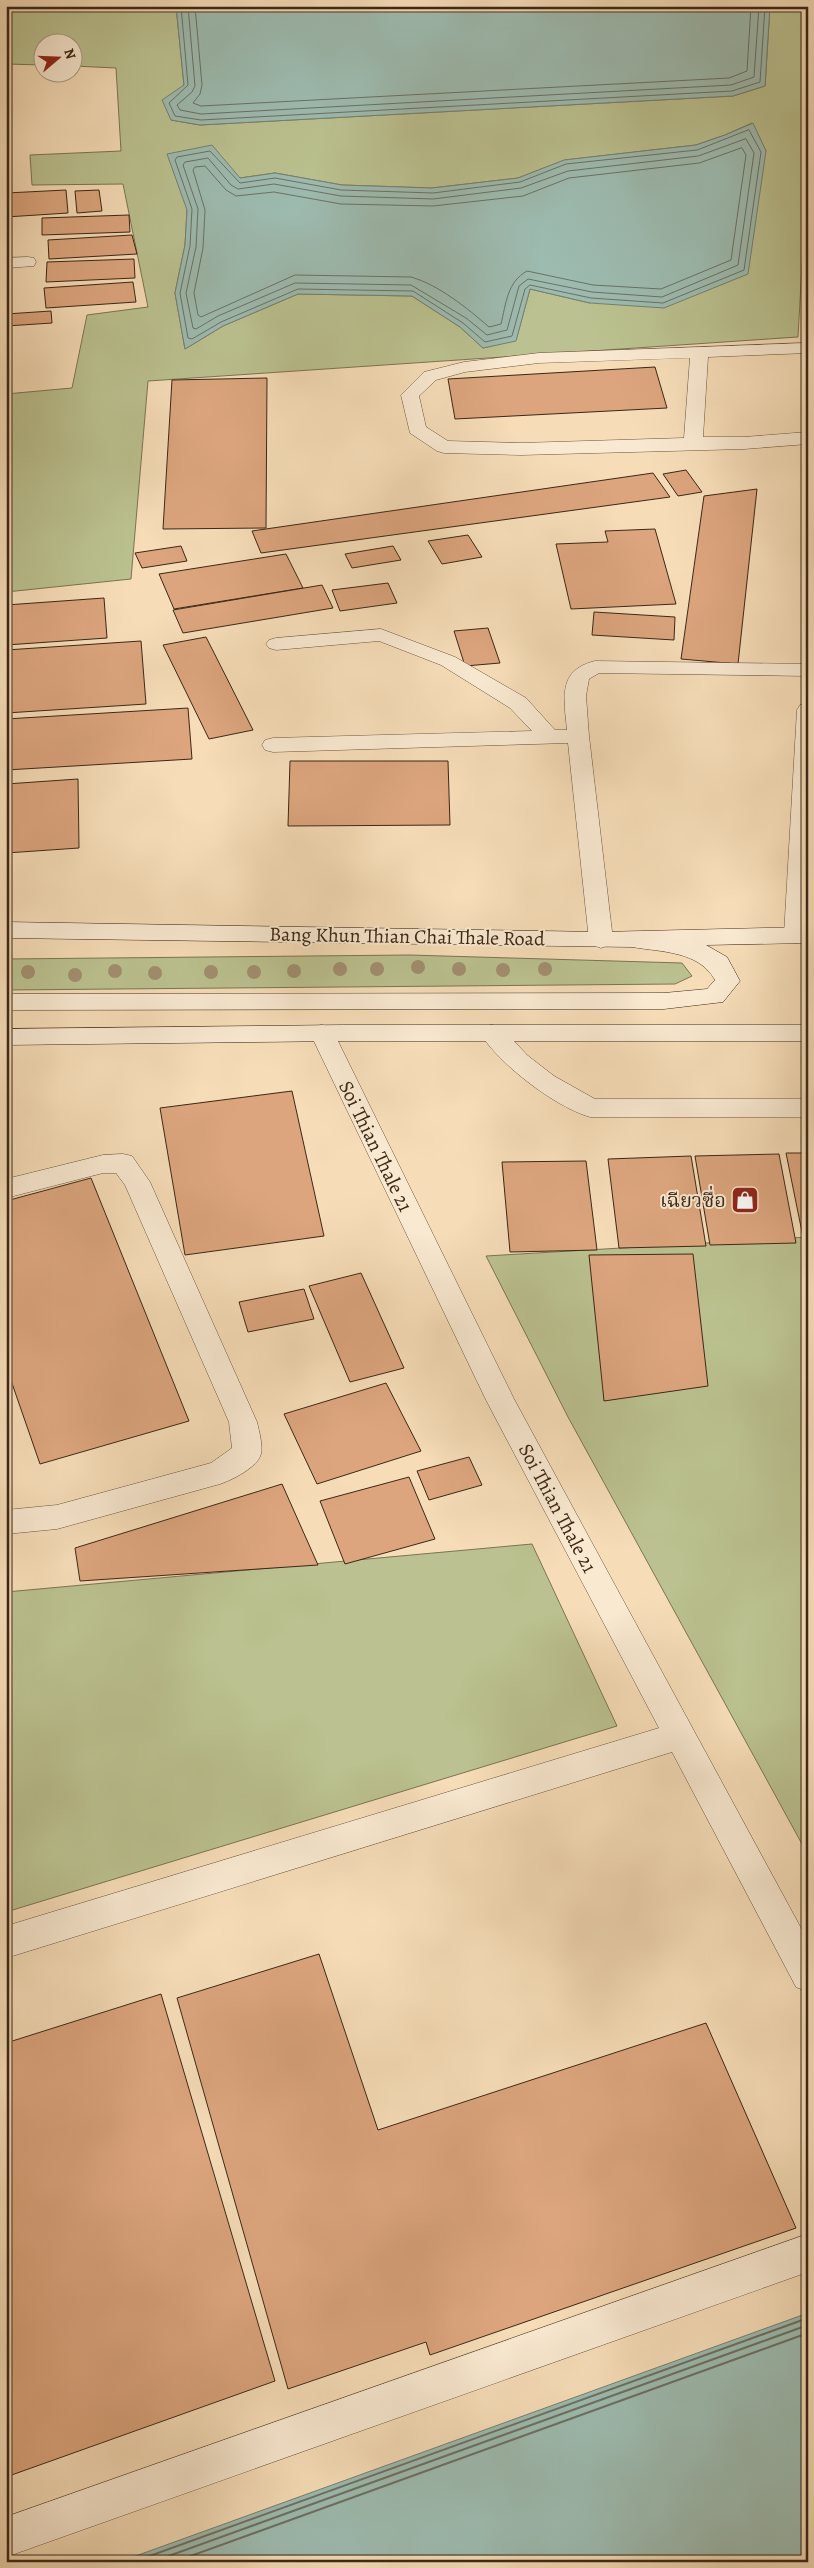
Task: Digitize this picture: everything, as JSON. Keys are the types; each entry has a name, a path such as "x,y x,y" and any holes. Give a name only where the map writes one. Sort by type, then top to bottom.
{"main road":[{"path":"6,263 28,262"},
{"path":"808,348 539,358 464,366 430,376 410,395 417,429 444,447 521,449 693,443 744,444 808,438"},
{"path":"693,443 700,353"},
{"path":"276,644 381,636 448,660 518,703 548,735"},
{"path":"601,940 578,736 575,696 579,676 595,666 808,670"},
{"path":"802,935 808,710"},
{"path":"273,745 548,735 578,736"},
{"name":"Bang Khun Thian Chai Thale Road","path":"6,930 601,940 802,935"},
{"path":"6,1002 664,1002 714,996 728,981 718,963 698,951 631,939"},
{"path":"6,1037 322,1033 808,1033"},
{"name":"Soi Thian Thale 21","path":"322,1033 500,1400 808,1976"},
{"path":"492,1033 518,1061 545,1082 590,1108 808,1108"},
{"path":"6,1189 104,1164 123,1163 137,1182 243,1422 247,1453 220,1472 57,1517 6,1522"},
{"path":"6,1942 678,1736"},
{"path":"6,2537 808,2252"}],"green space":[{"path":"6,6 176,6 184,85 171,120 200,125 733,96 765,86 770,6 808,6 808,157 798,337 148,381 131,579 6,592 6,394 72,388 87,315 148,307 123,184 32,185 30,155 121,151 116,68 82,66 82,32 32,32 32,65 6,64","holes":["752,123 766,151 590,303 530,289 516,340 483,348 460,327 412,296 298,294 223,326 185,349 175,293 185,245 187,210 240,178 275,173 342,185 432,188 518,178 565,160 696,145"]},
{"path":"409,955 682,963 692,976 675,984 6,990 6,959"},
{"path":"808,1237 808,1855 568,1417 486,1256"},
{"path":"532,1544 617,1726 6,1912 6,1592"}],"water":[{"path":"176,6 770,6 765,86 733,96 200,125 171,120 162,100 184,85"},
{"path":"753,123 766,151 748,274 664,308 590,303 530,289 516,341 483,348 460,327 412,296 298,294 223,326 185,349 175,293 185,245 187,210 167,154 212,145 240,178 275,173 342,185 432,188 518,178 564,160 696,145"},
{"path":"808,2313 808,2562 119,2562"}],"building":[{"path":"66,190 68,213 6,217 6,193"},
{"path":"99,190 102,211 77,213 75,191"},
{"path":"129,215 130,232 42,235 42,218"},
{"path":"132,235 137,254 49,259 48,240"},
{"path":"134,259 135,278 46,282 47,262"},
{"path":"133,282 136,302 46,308 44,288"},
{"path":"51,311 52,323 6,326 6,314"},
{"path":"655,367 667,408 455,419 448,379"},
{"path":"267,378 266,528 163,529 172,380"},
{"path":"686,470 702,492 678,496 663,474"},
{"path":"653,473 670,497 261,553 252,531"},
{"path":"757,489 738,664 681,659 704,496"},
{"path":"655,529 676,604 571,609 556,544 608,542 605,531"},
{"path":"468,535 482,557 442,564 428,541"},
{"path":"181,546 187,561 142,568 135,553"},
{"path":"393,546 401,560 352,568 345,554"},
{"path":"286,554 303,588 174,609 159,574"},
{"path":"388,583 397,603 340,611 332,590"},
{"path":"322,585 333,608 183,633 173,610"},
{"path":"104,598 107,638 6,645 6,605"},
{"path":"594,612 675,617 674,640 592,635"},
{"path":"488,628 500,663 465,666 454,631"},
{"path":"206,637 253,730 209,739 163,645"},
{"path":"141,641 146,704 6,713 6,650"},
{"path":"188,708 192,759 6,770 6,719"},
{"path":"290,761 448,761 450,825 288,826"},
{"path":"78,779 79,848 6,853 6,784"},
{"path":"292,1091 324,1236 185,1255 160,1108"},
{"path":"786,1153 808,1153 808,1242 804,1242"},
{"name":"เฉียวซื่อ","path":"779,1154 796,1243 710,1245 695,1156"},
{"path":"691,1156 706,1246 619,1248 608,1159"},
{"path":"586,1161 597,1250 510,1252 502,1162"},
{"path":"91,1178 189,1421 40,1464 6,1366 6,1201"},
{"path":"693,1254 708,1386 604,1401 589,1255"},
{"path":"361,1273 404,1368 350,1382 309,1286"},
{"path":"304,1289 314,1319 248,1332 239,1302"},
{"path":"386,1383 421,1451 317,1484 284,1414"},
{"path":"469,1457 482,1485 429,1500 417,1471"},
{"path":"409,1477 435,1539 345,1564 320,1501"},
{"path":"282,1484 318,1565 80,1581 75,1548"},
{"path":"319,1954 378,2130 706,2023 796,2228 430,2355 426,2342 288,2389 177,1998"},
{"path":"161,1994 275,2381 6,2477 6,2043"}],"place":[{"name":"เฉียวซื่อ","path":"745,1200"}]}
